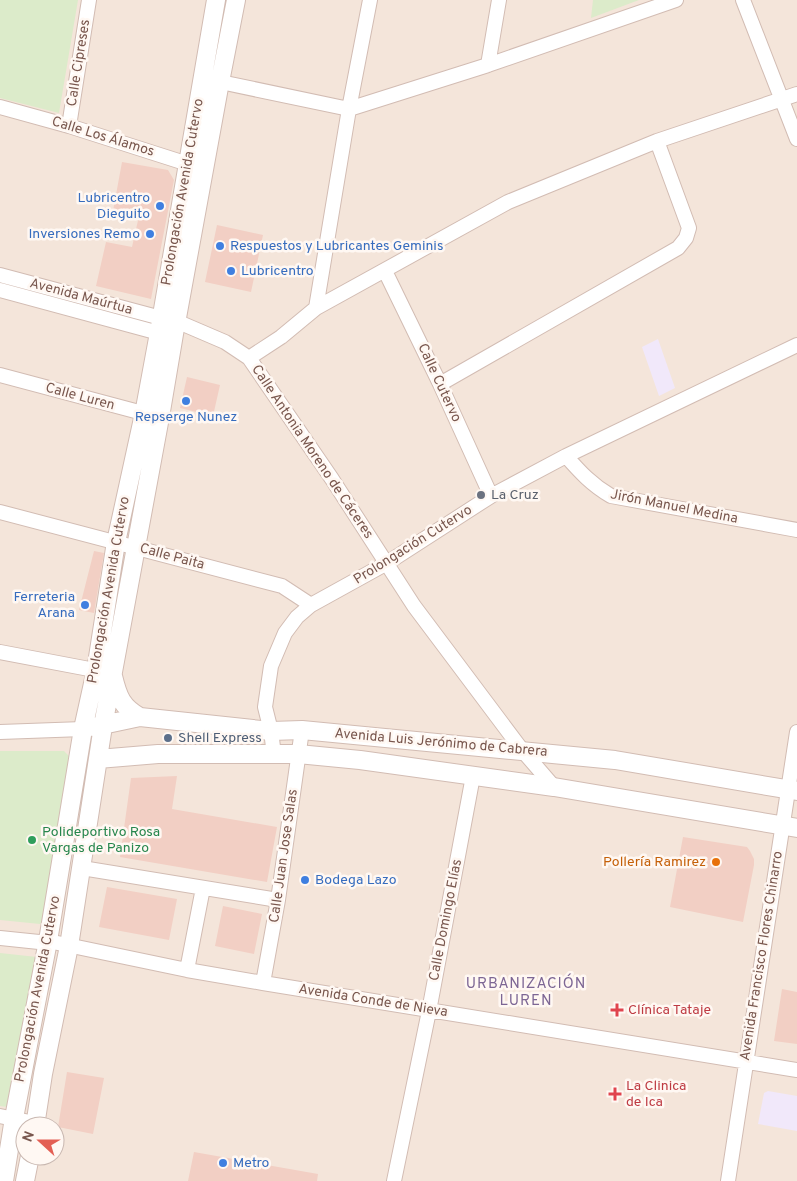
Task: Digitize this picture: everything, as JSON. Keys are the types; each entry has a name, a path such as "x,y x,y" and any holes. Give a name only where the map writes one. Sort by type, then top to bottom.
{"street":[{"name":"Calle Cipreses","path":"69,126 89,0"},
{"name":"Prolongación Avenida Cutervo","path":"4,1181 7,1117 44,942 84,729 104,672 135,548 152,416 211,80 216,0"},
{"name":"Prolongación Avenida Cutervo","path":"211,80 236,0"},
{"path":"316,308 349,108 370,0"},
{"path":"488,65 499,0"},
{"path":"211,80 349,108 488,65 676,0"},
{"path":"743,0 797,139"},
{"path":"249,358 281,337 316,308 508,202 657,142 797,94"},
{"name":"Calle Los Álamos","path":"0,108 69,126 196,165"},
{"path":"440,384 678,248 686,238 689,228 657,142"},
{"name":"Calle Cutervo","path":"385,271 440,384 491,496"},
{"name":"Avenida Maúrtua","path":"0,275 167,326"},
{"name":"Avenida Maúrtua","path":"0,290 167,326"},
{"name":"Calle Antonia Moreno de Cáceres","path":"167,326 196,330 225,342 249,358 332,478 414,606 522,750 554,787"},
{"name":"Prolongación Cutervo","path":"274,755 265,707 271,666 285,633 297,617 311,605 387,563 491,496 566,456 797,345"},
{"name":"Calle Luren","path":"0,375 152,416"},
{"name":"Prolongación Avenida Cutervo","path":"36,1116 69,946 103,726 104,672 116,542 152,416"},
{"name":"Jirón Manuel Medina","path":"566,456 582,476 595,487 611,496 797,530"},
{"name":"Calle Paita","path":"0,512 282,586 311,605"},
{"path":"0,652 104,672 125,706 140,718"},
{"name":"Avenida Luis Jerónimo de Cabrera","path":"84,729 140,718 271,731 302,730 616,760 793,790"},
{"path":"0,732 84,729"},
{"name":"Calle Juan Jose Salas","path":"263,983 278,900 302,730"},
{"name":"Avenida Francisco Flores Chinarro","path":"728,1181 746,1062 790,826 797,732"},
{"name":"Avenida Luis Jerónimo de Cabrera","path":"98,759 158,754 298,754 360,760 554,787 790,826"},
{"name":"Calle Domingo Elías","path":"394,1181 474,776"},
{"path":"82,868 278,900"},
{"path":"187,970 203,888"},
{"name":"Avenida Conde de Nieva","path":"0,938 69,946 263,983 797,1070"},
{"path":"25,1181 28,1166"}],"shaded area":[{"path":"0,0 797,0 797,1181 0,1181"},
{"path":"658,339 675,388 659,396 642,347"},
{"path":"768,1091 797,1096 797,1131 758,1124 764,1093"}],"green space":[{"path":"0,0 78,0 59,113 0,98"},
{"path":"593,0 639,0 591,18"},
{"name":"Polideportivo Rosa Vargas de Panizo","path":"0,751 64,751 77,764 50,916 40,924 0,920"},
{"path":"0,953 37,957 11,1105 7,1107 0,1106"}],"building":[{"path":"122,162 168,170 174,180 151,299 96,286 106,242 132,247 139,216 113,211"},
{"path":"217,225 263,235 251,292 205,282"},
{"path":"187,377 220,385 213,416 180,408"},
{"path":"94,551 104,553 94,613 79,610"},
{"path":"177,776 172,809 277,827 267,882 120,857 131,778"},
{"path":"683,837 747,847 750,851 754,859 754,865 743,922 670,907"},
{"path":"107,887 177,899 169,940 99,927"},
{"path":"223,906 262,914 254,954 215,946"},
{"path":"782,989 797,992 797,1044 774,1041"},
{"path":"67,1072 104,1078 93,1134 65,1128 65,1116 60,1116"},
{"name":"Metro","path":"194,1152 318,1174 317,1181 188,1181"}],"place":[{"name":"Lubricentro Dieguito","path":"160,206"},
{"name":"Inversiones Remo","path":"150,234"},
{"name":"Respuestos y Lubricantes Geminis","path":"220,246"},
{"name":"Lubricentro","path":"231,271"},
{"name":"Repserge Nunez","path":"186,401"},
{"name":"La Cruz","path":"481,495"},
{"name":"Ferreteria Arana","path":"85,605"},
{"name":"Shell Express","path":"168,738"},
{"name":"Polideportivo Rosa Vargas de Panizo","path":"32,840"},
{"name":"Pollería Ramirez","path":"716,862"},
{"name":"Bodega Lazo","path":"305,880"},
{"name":"Clínica Tataje","path":"617,1010"},
{"name":"La Clinica de Ica","path":"615,1094"},
{"name":"Metro","path":"223,1163"}],"district":[{"name":"URBANIZACIÓN LUREN","path":"526,992"}]}
